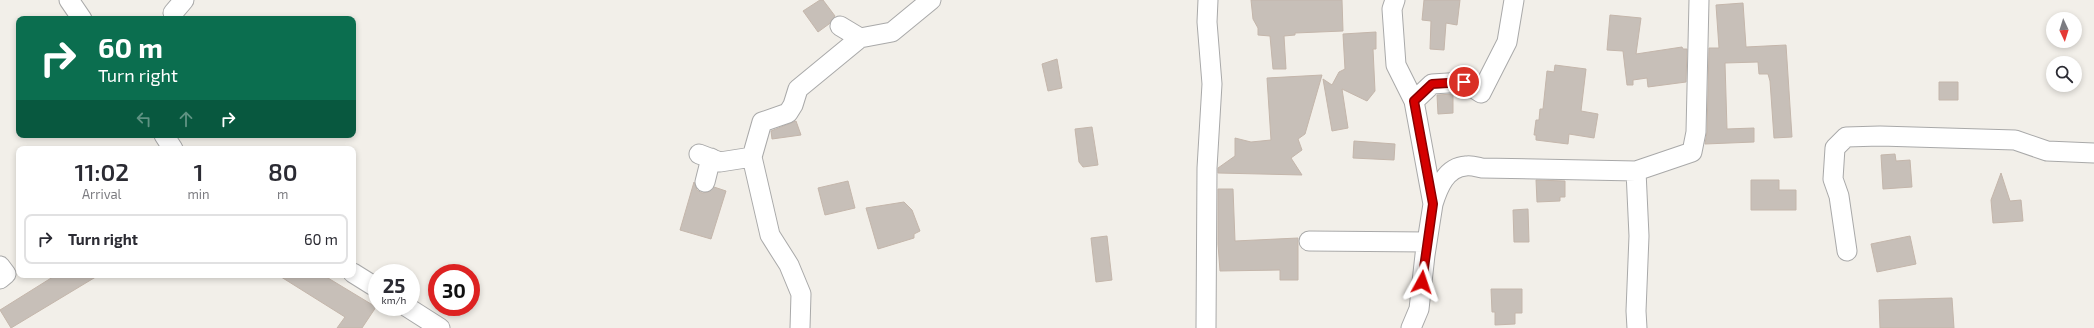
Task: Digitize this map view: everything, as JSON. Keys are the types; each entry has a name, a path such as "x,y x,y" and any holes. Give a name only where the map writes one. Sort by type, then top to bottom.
{"street":[{"path":"69,0 80,16"},
{"path":"800,328 801,294 789,265 770,235 752,157 762,122 788,113 793,105 798,89 860,38 892,32 931,0"},
{"path":"1206,328 1207,168 1212,84 1207,22 1208,0"},
{"path":"1395,0 1392,9 1396,65 1414,101 1433,204"},
{"path":"1414,101 1432,84 1464,82 1481,93 1507,42 1514,0"},
{"path":"1411,328 1419,309 1433,204 1438,190 1447,174 1465,165 1482,168 1636,171 1692,152 1696,132 1699,0"},
{"path":"840,26 860,38"},
{"path":"1847,252 1839,196 1833,179 1834,148 1846,138 1880,136 2015,140 2047,151 2094,154"},
{"path":"705,182 705,156 720,162 752,157"},
{"path":"1636,171 1639,236 1636,311 1638,328"},
{"path":"1308,241 1427,242"},
{"path":"356,275 368,282"},
{"path":"420,315 440,328"}],"building":[{"path":"820,0 823,0 835,16 829,24 818,32 803,11"},
{"path":"1251,0 1342,0 1343,31 1295,33 1295,35 1284,36 1286,69 1273,69 1270,36 1258,35 1258,28 1253,19"},
{"path":"1424,0 1460,0 1457,25 1446,23 1444,50 1430,49 1431,21 1422,20"},
{"path":"1743,3 1746,47 1786,45 1792,137 1774,138 1770,81 1768,74 1759,74 1758,62 1725,63 1727,129 1754,128 1754,142 1705,144 1707,132 1709,48 1719,48 1716,5"},
{"path":"1610,15 1641,18 1636,54 1682,47 1683,49 1687,49 1686,82 1648,87 1647,78 1633,80 1633,85 1627,85 1623,51 1607,50"},
{"path":"1376,32 1376,49 1373,49 1375,91 1367,101 1342,89 1348,128 1332,131 1323,79 1332,85 1339,72 1345,69 1343,34"},
{"path":"1057,59 1062,88 1048,91 1042,64"},
{"path":"1555,65 1586,69 1581,111 1598,114 1594,138 1569,134 1568,144 1536,140 1536,135 1534,135 1536,120 1539,120 1540,109 1543,109 1547,71 1554,72"},
{"path":"1322,75 1305,134 1298,139 1302,150 1291,158 1302,175 1218,173 1218,168 1235,156 1235,138 1251,142 1271,140 1267,78"},
{"path":"1939,82 1958,82 1958,100 1939,100"},
{"path":"1453,94 1453,113 1438,114 1437,95"},
{"path":"796,121 801,135 772,139 771,131"},
{"path":"1092,127 1098,165 1083,167 1079,162 1075,129"},
{"path":"1354,141 1395,144 1394,160 1353,158"},
{"path":"1895,154 1896,161 1910,160 1912,187 1883,189 1881,155"},
{"path":"2001,173 2010,201 2021,200 2023,221 1993,223 1991,200"},
{"path":"1536,180 1565,181 1565,197 1560,197 1560,201 1537,202"},
{"path":"1751,180 1779,180 1779,190 1796,190 1796,210 1751,210"},
{"path":"848,181 855,208 825,215 818,188"},
{"path":"694,182 697,190 702,193 708,192 714,187 726,191 711,239 680,230"},
{"path":"1218,189 1233,189 1235,241 1298,238 1298,280 1280,280 1280,270 1220,271 1218,244"},
{"path":"904,202 912,210 920,231 914,234 914,238 878,249 866,208"},
{"path":"1528,209 1529,242 1514,242 1513,210"},
{"path":"1107,236 1112,280 1096,282 1091,238"},
{"path":"1910,236 1916,264 1877,272 1871,244"},
{"path":"51,278 94,278 11,328 0,310"},
{"path":"283,278 328,278 368,302 368,316 370,316 362,328 337,328 345,317"},
{"path":"1491,289 1522,289 1522,313 1515,313 1515,324 1495,325 1495,312 1492,312"},
{"path":"1952,298 1954,328 1880,328 1879,300"}],"route":[{"path":"1422,282 1424,255 1433,204 1423,157 1414,101 1432,84 1464,82"}]}
